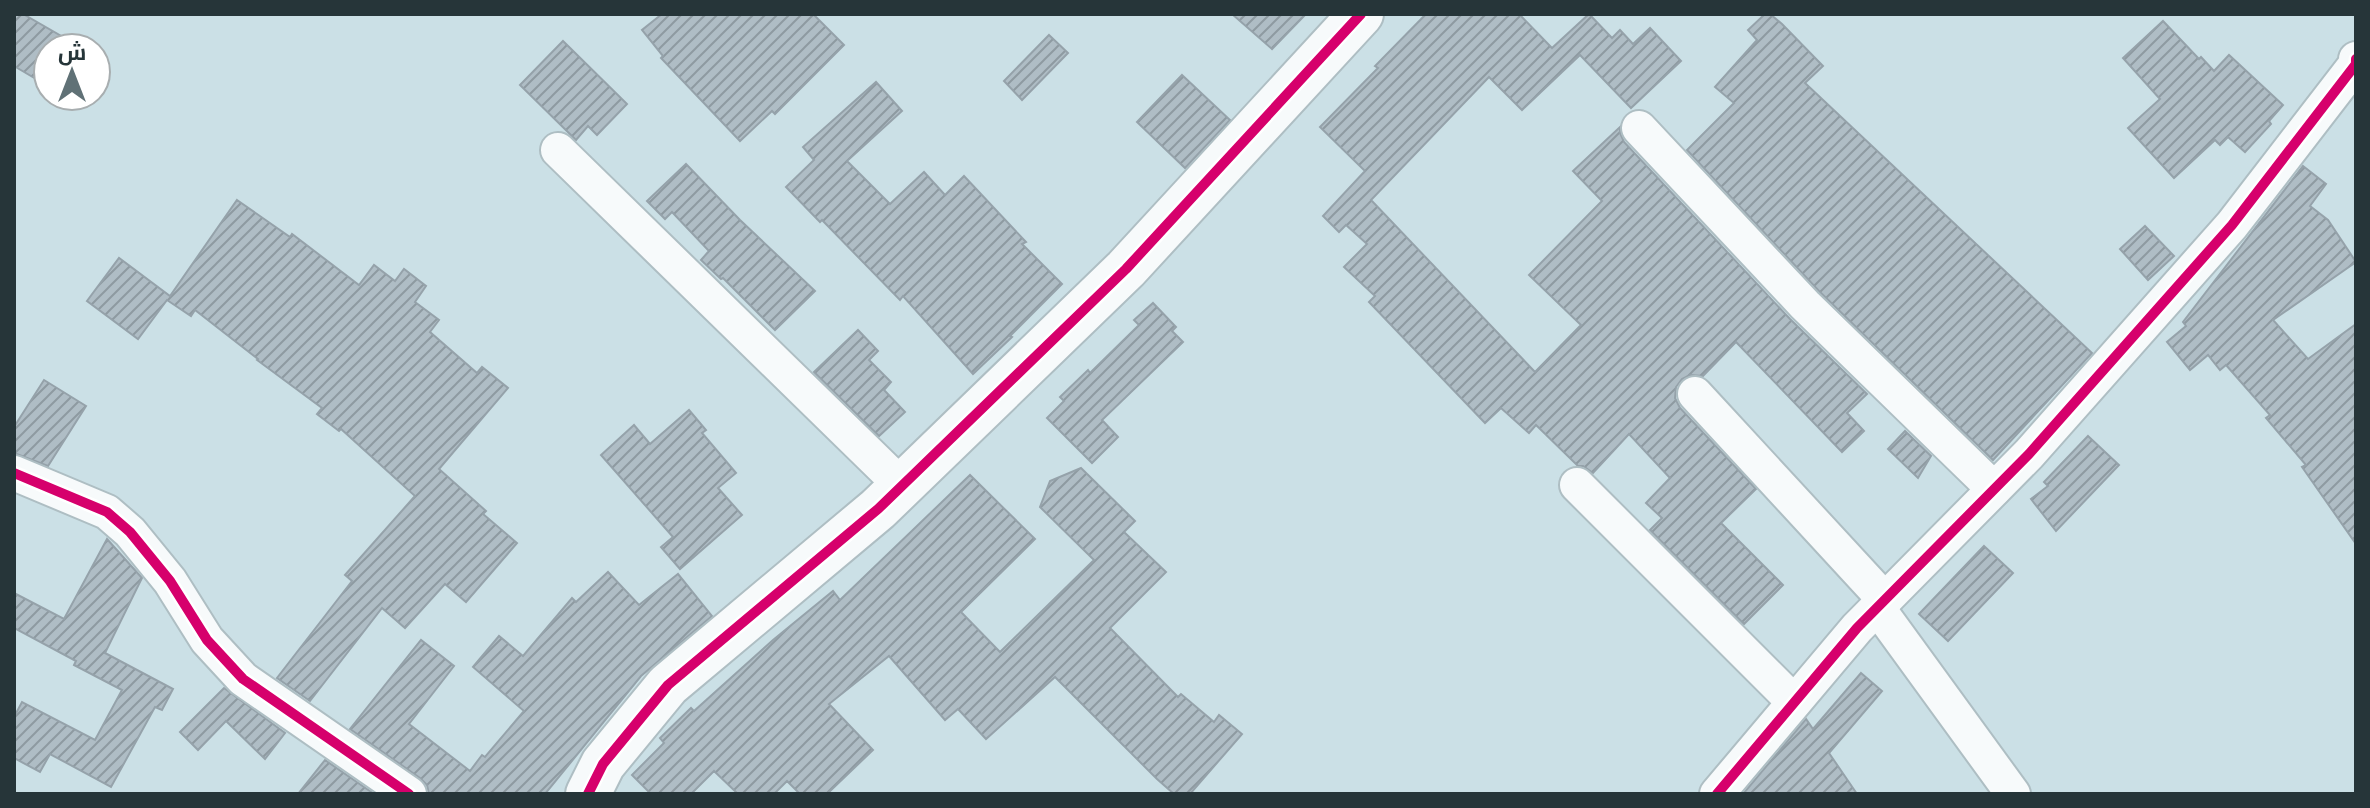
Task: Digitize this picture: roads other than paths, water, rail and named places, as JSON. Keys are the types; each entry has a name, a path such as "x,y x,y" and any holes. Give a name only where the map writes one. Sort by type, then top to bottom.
{"street":[{"path":"588,794 603,764 668,685 902,486 1126,269 1361,14"},
{"path":"1717,794 1857,628 2029,454 2232,225 2356,64 2356,59"},
{"path":"1639,128 1805,305 1994,489"},
{"path":"558,150 902,486"},
{"path":"1695,394 1881,604 2013,794"},
{"path":"14,473 107,512 130,532 170,581 207,640 243,679 409,794"},
{"path":"1577,485 1794,702"}]}
